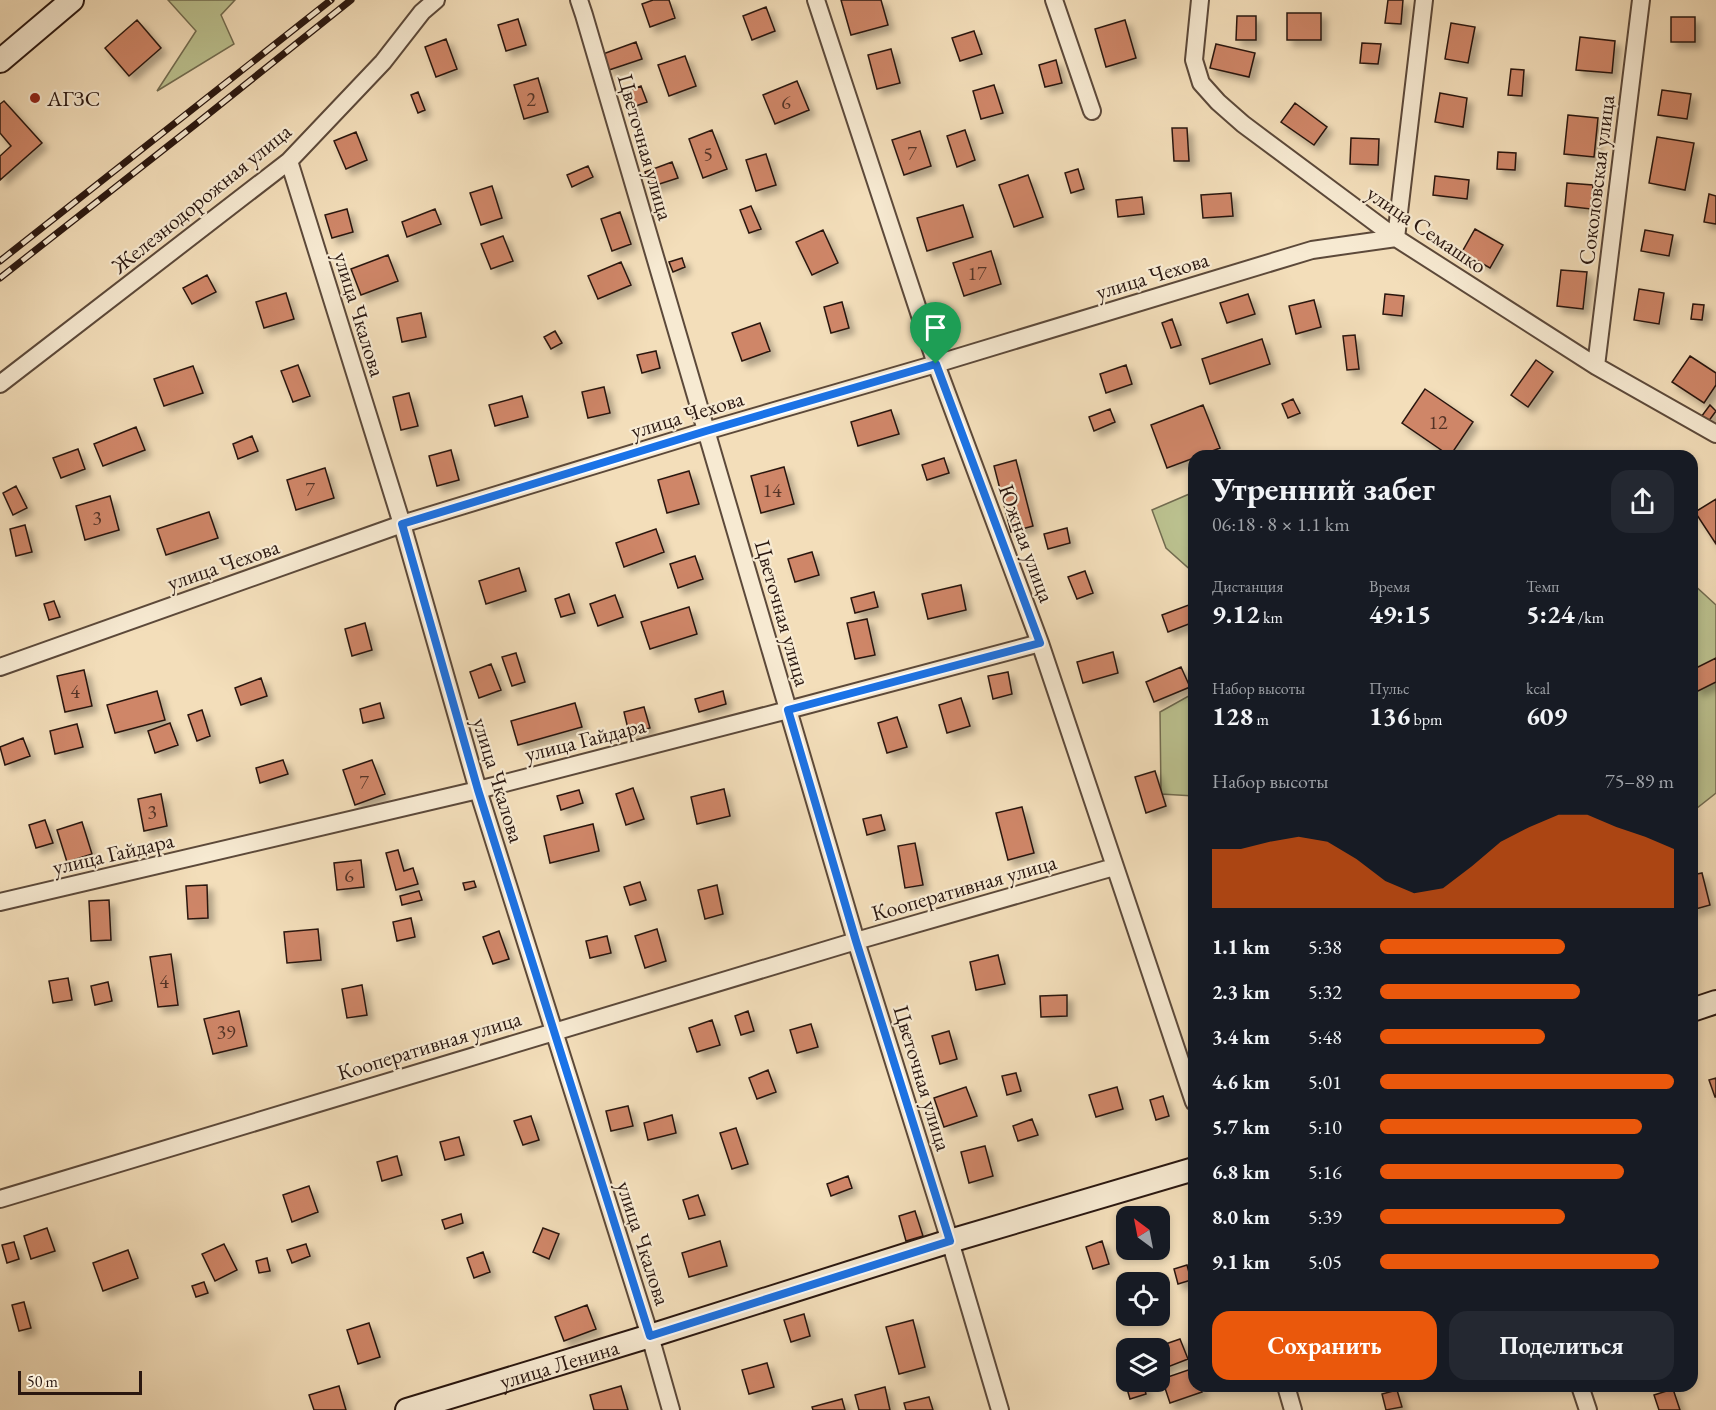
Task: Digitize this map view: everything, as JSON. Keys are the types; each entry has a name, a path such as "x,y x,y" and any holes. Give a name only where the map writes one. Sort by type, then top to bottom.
{"street":[{"name":"Железнодорожная улица","path":"0,384 289,161 383,62 422,12 436,0"},
{"name":"Цветочная улица","path":"579,0 856,941 950,1241 1000,1410"},
{"name":"Южная улица","path":"816,0 936,364 1040,643 1188,1084"},
{"path":"1054,0 1092,111"},
{"name":"улица Семашко","path":"1200,0 1194,60 1201,83 1243,124 1396,238 1596,366 1716,434"},
{"path":"1396,238 1424,0"},
{"name":"Соколовская улица","path":"1596,366 1641,0"},
{"path":"0,61 67,2"},
{"name":"улица Чкалова","path":"289,161 402,524 478,790 650,1336 671,1410"},
{"name":"улица Чехова","path":"0,667 402,524 1312,250 1396,238"},
{"name":"улица Гайдара","path":"0,903 478,790 1040,643"},
{"name":"Кооперативная улица","path":"0,1199 553,1031 1114,867"},
{"path":"1698,1008 1716,1002"},
{"name":"улица Ленина","path":"407,1410 950,1241 1188,1171"},
{"path":"1288,1392 1293,1410"},
{"path":"1582,1392 1588,1410"}],"green space":[{"path":"168,0 235,0 221,15 234,44 157,91 196,31"},
{"path":"1188,495 1188,568 1166,548 1152,510"},
{"path":"1698,588 1716,605 1716,793 1698,807"},
{"path":"1188,696 1188,796 1161,794 1160,712"}],"building":[{"path":"653,0 669,0 675,18 650,27 642,4"},
{"path":"841,0 881,0 888,25 851,35"},
{"path":"1388,0 1403,0 1401,24 1385,23"},
{"path":"766,7 775,31 752,40 743,16"},
{"path":"1287,13 1321,13 1321,40 1287,40"},
{"path":"1237,16 1256,16 1256,40 1236,40"},
{"path":"1671,17 1695,17 1695,42 1671,42"},
{"path":"518,19 526,45 506,51 498,25"},
{"path":"137,20 161,48 129,76 105,48"},
{"path":"1125,20 1136,58 1106,67 1095,29"},
{"path":"1451,23 1475,27 1468,63 1445,59"},
{"path":"974,31 982,54 960,61 952,38"},
{"path":"1580,37 1615,41 1612,73 1576,70"},
{"path":"446,39 457,69 436,77 425,47"},
{"path":"636,42 642,59 609,70 603,54"},
{"path":"1362,43 1381,44 1378,64 1360,63"},
{"path":"1216,44 1255,53 1249,77 1210,68"},
{"path":"891,49 900,83 877,89 868,55"},
{"path":"685,56 696,86 669,96 658,65"},
{"path":"1056,60 1062,83 1045,87 1039,65"},
{"path":"1511,69 1524,70 1522,96 1508,95"},
{"path":"538,78 548,112 524,119 514,85"},
{"path":"797,81 809,110 775,124 763,95"},
{"path":"994,85 1003,113 981,119 973,91"},
{"path":"641,86 647,102 633,107 628,91"},
{"path":"1662,90 1691,94 1687,119 1658,115"},
{"path":"418,92 425,110 418,113 411,95"},
{"path":"1440,93 1467,98 1463,127 1435,122"},
{"path":"4,101 42,143 0,180 0,156 11,146 0,133 0,104"},
{"path":"1295,103 1327,127 1314,145 1281,122"},
{"path":"1568,115 1598,118 1594,157 1564,154"},
{"path":"1172,128 1187,128 1189,161 1174,161"},
{"path":"712,130 727,169 703,178 689,139"},
{"path":"965,130 975,160 957,167 947,136"},
{"path":"920,131 931,166 904,175 892,140"},
{"path":"356,132 367,160 346,169 334,141"},
{"path":"1657,137 1694,143 1685,190 1649,183"},
{"path":"1351,138 1379,139 1378,165 1350,164"},
{"path":"1498,152 1516,153 1515,170 1497,169"},
{"path":"766,154 776,185 756,191 746,160"},
{"path":"672,162 678,178 650,187 645,172"},
{"path":"588,166 593,177 572,187 567,175"},
{"path":"1078,169 1084,189 1071,193 1065,173"},
{"path":"1028,175 1043,217 1014,227 999,185"},
{"path":"1435,176 1469,180 1467,199 1433,195"},
{"path":"1567,183 1593,185 1591,209 1565,206"},
{"path":"492,186 502,218 481,225 470,193"},
{"path":"1231,193 1233,216 1203,218 1201,195"},
{"path":"1709,194 1716,196 1716,224 1704,222"},
{"path":"1142,197 1144,214 1118,217 1116,200"},
{"path":"963,205 973,237 927,251 917,218"},
{"path":"751,206 761,229 749,233 740,210"},
{"path":"347,209 353,232 332,238 325,215"},
{"path":"435,209 441,224 407,237 402,222"},
{"path":"620,212 631,244 612,251 601,219"},
{"path":"1475,229 1503,245 1490,268 1462,252"},
{"path":"823,230 838,263 812,275 796,242"},
{"path":"1645,230 1673,235 1669,256 1641,251"},
{"path":"503,236 513,261 491,269 481,244"},
{"path":"991,251 1001,284 964,296 953,263"},
{"path":"388,255 398,281 361,295 351,269"},
{"path":"682,258 685,267 673,272 669,262"},
{"path":"621,262 631,285 598,299 588,276"},
{"path":"1561,270 1587,272 1583,309 1557,306"},
{"path":"207,275 216,292 192,304 183,288"},
{"path":"1639,289 1664,293 1659,324 1634,320"},
{"path":"286,293 294,319 264,328 256,302"},
{"path":"1248,294 1255,314 1227,323 1220,303"},
{"path":"1385,294 1404,296 1402,316 1383,314"},
{"path":"1314,300 1321,327 1296,334 1289,306"},
{"path":"842,302 849,328 831,333 824,307"},
{"path":"1693,304 1704,305 1702,320 1691,319"},
{"path":"421,313 426,337 402,342 397,318"},
{"path":"1172,319 1181,345 1171,348 1162,323"},
{"path":"760,323 770,351 742,361 732,333"},
{"path":"555,331 562,343 551,349 544,337"},
{"path":"1355,335 1359,369 1347,370 1343,336"},
{"path":"1262,339 1270,364 1210,384 1202,359"},
{"path":"656,351 660,368 642,373 637,355"},
{"path":"1690,356 1716,373 1716,385 1704,403 1672,382"},
{"path":"1536,360 1553,372 1528,407 1511,395"},
{"path":"298,365 310,396 293,402 281,371"},
{"path":"1126,365 1132,384 1106,393 1100,374"},
{"path":"193,366 203,393 164,406 154,379"},
{"path":"604,387 610,413 588,418 582,392"},
{"path":"1425,389 1473,422 1454,450 1441,450 1402,423"},
{"path":"409,393 418,426 401,430 393,397"},
{"path":"522,396 528,417 495,426 489,405"},
{"path":"1293,399 1300,413 1288,418 1282,404"},
{"path":"1203,405 1220,448 1188,450 1188,460 1167,468 1151,425"},
{"path":"1710,405 1716,411 1708,422 1701,417"},
{"path":"1110,409 1115,422 1094,431 1089,417"},
{"path":"891,410 899,434 858,446 851,422"},
{"path":"136,427 145,450 103,466 94,444"},
{"path":"252,436 258,451 238,459 233,444"},
{"path":"78,449 85,469 61,478 53,458"},
{"path":"451,450 459,480 437,486 429,456"},
{"path":"944,458 949,473 927,480 922,465"},
{"path":"1016,460 1033,526 1011,532 994,466"},
{"path":"784,467 794,504 761,513 751,476"},
{"path":"325,468 334,498 296,510 287,480"},
{"path":"689,471 699,504 667,513 658,480"},
{"path":"16,486 27,508 13,515 3,493"},
{"path":"110,496 119,530 85,540 76,506"},
{"path":"1716,499 1716,544 1698,517 1698,510"},
{"path":"209,512 218,538 166,555 157,529"},
{"path":"25,525 32,552 16,556 10,529"},
{"path":"1067,528 1070,543 1048,549 1044,534"},
{"path":"656,529 664,552 624,567 616,543"},
{"path":"812,552 819,575 795,582 788,559"},
{"path":"695,556 703,579 678,588 670,564"},
{"path":"519,568 526,591 486,604 479,581"},
{"path":"1085,571 1093,593 1077,599 1068,577"},
{"path":"961,585 966,610 928,619 922,594"},
{"path":"874,592 878,607 855,613 851,598"},
{"path":"569,594 575,613 561,617 555,599"},
{"path":"615,595 623,617 598,626 590,604"},
{"path":"54,601 60,617 49,620 44,604"},
{"path":"1188,605 1188,624 1168,632 1162,615"},
{"path":"689,607 697,634 650,649 641,622"},
{"path":"867,619 875,655 855,659 847,623"},
{"path":"365,623 372,650 352,656 345,629"},
{"path":"1113,652 1118,673 1083,683 1077,662"},
{"path":"516,653 525,682 512,686 502,657"},
{"path":"1716,658 1716,682 1698,691 1698,667"},
{"path":"491,664 501,690 479,698 470,672"},
{"path":"1181,667 1188,688 1154,702 1146,682"},
{"path":"84,670 92,706 65,712 57,676"},
{"path":"1008,672 1012,694 993,699 988,676"},
{"path":"261,678 267,696 241,705 235,688"},
{"path":"157,691 165,720 115,733 107,705"},
{"path":"723,691 726,704 699,712 695,699"},
{"path":"961,698 970,726 947,733 939,705"},
{"path":"380,703 384,718 363,723 360,709"},
{"path":"575,703 582,727 518,745 511,721"},
{"path":"644,707 650,728 629,733 624,712"},
{"path":"202,710 210,736 197,741 188,715"},
{"path":"897,717 907,747 887,753 878,723"},
{"path":"170,723 178,745 155,753 148,731"},
{"path":"77,724 83,747 55,754 50,731"},
{"path":"23,738 30,756 5,765 0,747"},
{"path":"283,760 288,774 260,783 256,768"},
{"path":"372,760 385,794 355,805 343,770"},
{"path":"1155,771 1166,806 1146,813 1135,777"},
{"path":"633,788 644,819 626,825 616,794"},
{"path":"724,789 730,816 697,824 691,797"},
{"path":"579,790 583,803 561,810 557,796"},
{"path":"161,794 167,826 144,831 138,799"},
{"path":"1022,807 1034,853 1008,860 996,813"},
{"path":"881,815 885,830 867,835 863,819"},
{"path":"45,820 53,843 36,848 29,825"},
{"path":"82,822 92,854 67,862 57,830"},
{"path":"593,824 599,851 550,863 544,836"},
{"path":"915,843 923,885 905,888 898,846"},
{"path":"398,850 404,871 413,868 418,884 396,890 386,853"},
{"path":"361,860 364,887 337,890 334,863"},
{"path":"1702,873 1710,905 1698,908 1698,874"},
{"path":"474,881 476,887 465,890 463,883"},
{"path":"640,882 646,900 630,905 624,887"},
{"path":"207,885 208,918 188,919 186,886"},
{"path":"717,885 723,914 705,919 698,890"},
{"path":"419,891 422,900 402,905 400,896"},
{"path":"109,900 111,940 91,941 89,901"},
{"path":"411,918 415,937 397,941 393,922"},
{"path":"318,929 321,960 287,963 284,932"},
{"path":"657,929 666,961 645,968 635,936"},
{"path":"499,931 509,959 493,964 483,937"},
{"path":"607,936 611,953 590,958 586,941"},
{"path":"171,954 178,1005 158,1007 150,957"},
{"path":"998,955 1005,984 976,990 970,962"},
{"path":"68,978 72,1000 53,1003 49,981"},
{"path":"108,982 112,1001 95,1005 91,986"},
{"path":"362,985 367,1015 347,1018 342,989"},
{"path":"1067,995 1067,1016 1041,1017 1040,996"},
{"path":"239,1011 247,1046 213,1054 204,1019"},
{"path":"748,1011 754,1031 741,1035 735,1016"},
{"path":"712,1020 720,1045 697,1052 689,1028"},
{"path":"811,1024 818,1047 797,1053 790,1030"},
{"path":"949,1031 957,1059 940,1064 932,1036"},
{"path":"768,1070 776,1092 757,1099 749,1078"},
{"path":"1016,1073 1021,1091 1007,1095 1002,1076"},
{"path":"1716,1078 1716,1097 1715,1097 1709,1080"},
{"path":"966,1087 977,1116 944,1127 934,1098"},
{"path":"1117,1087 1123,1109 1096,1117 1089,1095"},
{"path":"1163,1096 1169,1116 1156,1120 1150,1100"},
{"path":"628,1106 633,1126 611,1131 606,1111"},
{"path":"672,1115 676,1133 648,1140 644,1123"},
{"path":"531,1116 539,1140 523,1145 514,1121"},
{"path":"1032,1119 1038,1135 1018,1141 1013,1126"},
{"path":"736,1128 748,1164 732,1169 720,1133"},
{"path":"459,1137 464,1155 445,1160 440,1142"},
{"path":"985,1146 993,1176 969,1183 961,1152"},
{"path":"397,1156 402,1175 382,1181 377,1162"},
{"path":"848,1176 852,1188 831,1196 827,1184"},
{"path":"309,1186 318,1212 292,1222 283,1195"},
{"path":"698,1195 705,1215 689,1219 683,1200"},
{"path":"915,1211 923,1236 906,1241 899,1216"},
{"path":"461,1214 463,1223 445,1229 442,1220"},
{"path":"47,1228 55,1251 31,1259 24,1236"},
{"path":"543,1228 559,1234 549,1259 533,1252"},
{"path":"720,1241 727,1266 689,1277 682,1253"},
{"path":"1102,1241 1109,1264 1093,1269 1086,1247"},
{"path":"14,1242 19,1259 7,1263 2,1245"},
{"path":"224,1244 237,1270 215,1281 202,1254"},
{"path":"306,1244 310,1256 292,1263 287,1250"},
{"path":"128,1250 138,1278 103,1291 93,1263"},
{"path":"483,1252 490,1272 474,1278 467,1258"},
{"path":"267,1258 270,1271 259,1273 256,1261"},
{"path":"1187,1265 1188,1281 1178,1284 1174,1269"},
{"path":"204,1282 208,1293 196,1297 192,1286"},
{"path":"24,1302 31,1328 19,1331 12,1305"},
{"path":"587,1305 596,1329 564,1341 555,1317"},
{"path":"804,1314 810,1336 791,1342 784,1320"},
{"path":"913,1320 925,1367 899,1374 886,1327"},
{"path":"369,1323 380,1357 358,1364 347,1330"},
{"path":"1180,1339 1188,1359 1170,1366 1170,1342"},
{"path":"767,1363 774,1387 749,1394 742,1370"},
{"path":"1188,1370 1188,1392 1202,1392 1170,1403 1166,1392 1170,1392 1170,1376"},
{"path":"339,1386 346,1410 314,1410 309,1395"},
{"path":"621,1386 628,1410 594,1410 590,1395"},
{"path":"885,1387 890,1410 859,1410 855,1395"},
{"path":"1128,1392 1146,1392 1146,1394 1130,1399"},
{"path":"1398,1392 1402,1407 1386,1410 1382,1394"},
{"path":"1674,1392 1680,1410 1659,1410 1654,1395"},
{"path":"929,1397 933,1410 906,1410 904,1403"},
{"path":"842,1399 845,1410 813,1410 812,1407"}],"railway":[{"path":"0,261 331,0"},
{"path":"0,278 351,0"}],"place":[{"name":"АГЗС","path":"35,98"}],"route":[{"path":"936,364 1040,643 788,710 856,941 950,1241 650,1336 478,790 402,524 706,431 936,364"}]}
